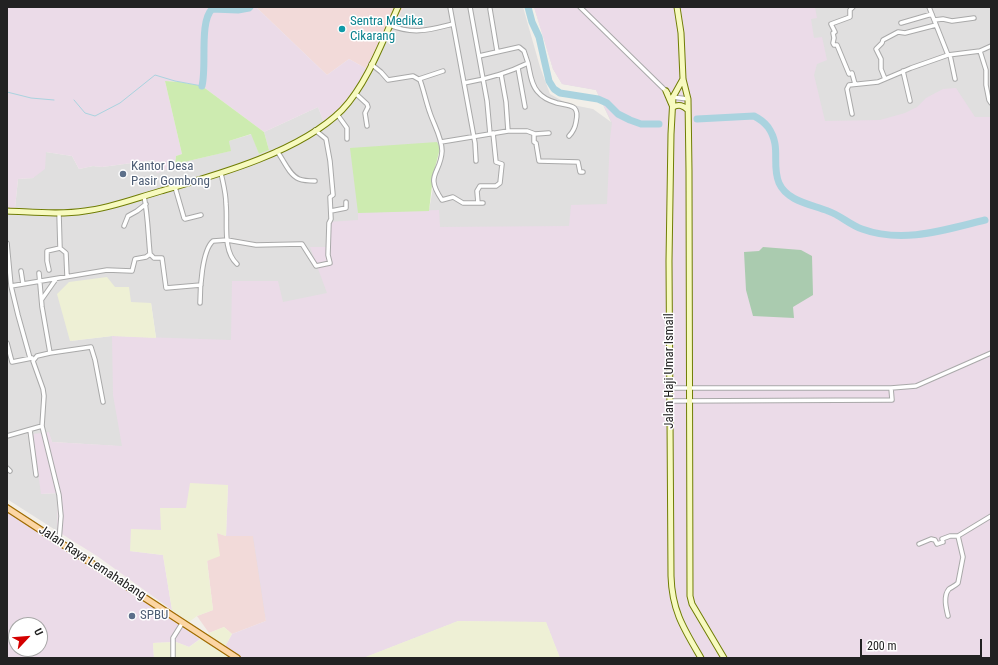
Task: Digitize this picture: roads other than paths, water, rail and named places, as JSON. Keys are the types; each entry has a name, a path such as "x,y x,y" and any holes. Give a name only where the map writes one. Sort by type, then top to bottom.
{"main road":[{"path":"7,211 59,213 94,210 221,173 278,151 315,130 337,114 355,93 371,64 398,7"},
{"name":"Jalan Haji Umar Ismail","path":"677,7 681,33 683,79 688,99 689,135 690,596 692,604 724,658"},
{"name":"Jalan Haji Umar Ismail","path":"683,79 673,97 671,134 669,261 671,592 681,625 701,658"},
{"path":"666,92 673,109 677,105 682,106 688,111"},
{"name":"Jalan Raya Lemahabang","path":"7,508 237,658"}],"street":[{"path":"450,7 476,149 476,160"},
{"path":"470,7 488,107 496,162 502,164 500,183 496,186 480,186 477,191 478,203"},
{"path":"580,7 666,92 673,97 688,99"},
{"path":"853,7 850,10 850,17 831,24 835,32 833,33 833,43 834,45 837,45 849,74 852,73 855,84"},
{"path":"929,7 949,55 955,79"},
{"path":"490,9 497,51"},
{"path":"901,23 932,14"},
{"path":"934,20 944,19 951,21 974,18"},
{"path":"390,25 407,30 428,31 453,24"},
{"path":"885,79 876,49 882,44 883,40 898,32 905,33 936,25"},
{"path":"852,114 847,88 850,84 876,83 903,71 949,55 980,51 991,46"},
{"path":"479,56 519,47 524,51 534,86 539,93 552,102 571,105 575,108 577,115 576,123 569,136"},
{"path":"980,51 986,70 986,85 991,103"},
{"path":"464,83 483,80 528,63"},
{"path":"371,64 381,72 387,80 413,76 419,80 441,142 442,155 434,179 434,186 442,200 453,197 463,203 483,203"},
{"path":"518,68 526,107"},
{"path":"419,80 443,71"},
{"path":"903,71 910,101"},
{"path":"501,74 506,102 508,131"},
{"path":"355,93 367,104 368,107 365,113 367,126"},
{"path":"337,114 347,128 347,139"},
{"path":"200,303 205,255 208,245 213,240 227,240 256,245 302,244 316,266 330,263 328,255 331,210 330,197 333,195 333,188 327,142 325,138 315,130"},
{"path":"441,142 508,131 527,131 534,134 549,133"},
{"path":"534,134 534,142 536,143 539,160 579,162 580,172 583,172"},
{"path":"278,151 295,177 302,180 315,181"},
{"path":"221,173 226,194 227,240 230,256 237,264"},
{"path":"175,187 184,218 201,215"},
{"path":"144,196 148,218 147,228 150,254 154,258 162,258 166,288 201,285"},
{"path":"331,210 346,208 346,202"},
{"path":"124,226 128,216 146,204"},
{"path":"59,213 60,248 66,253 68,276"},
{"path":"7,243 8,272 11,286 44,396 42,426 59,495 61,516 59,541"},
{"path":"49,270 47,251 60,248"},
{"path":"11,286 107,270 130,271 133,270 135,259 146,257 150,254"},
{"path":"21,271 23,284"},
{"path":"39,273 41,300 50,353"},
{"path":"41,300 56,279"},
{"path":"7,343 12,362 32,359 37,356 50,353 91,346 103,402"},
{"path":"670,388 891,388 916,386 991,353"},
{"path":"670,401 892,400 891,388"},
{"path":"7,436 42,426"},
{"path":"30,430 36,475"},
{"path":"919,544 931,539 938,544 943,542 942,539 950,536 958,536 991,516"},
{"path":"948,616 945,604 948,593 949,590 958,583 963,563 963,552 958,536"},
{"path":"173,658 173,638 183,622"}],"waterway":[{"path":"202,86 204,67 204,34 208,15 212,9 238,10 250,7"},
{"path":"528,7 532,22 539,37 549,81 554,89 560,93 598,99 607,103 618,114 641,124 659,124"},
{"path":"74,100 85,113 95,116 120,103 155,75 175,81 202,86"},
{"path":"7,92 31,98 54,100"},
{"path":"697,119 754,116 760,119 768,127 772,134 776,148 777,176 783,189 793,198 832,213 862,229 893,235 924,234 985,220"}],"place":[{"name":"Sentra Medika Cikarang","path":"342,29"},
{"name":"Kantor Desa Pasir Gombong","path":"123,174"},
{"name":"SPBU","path":"132,616"}]}
